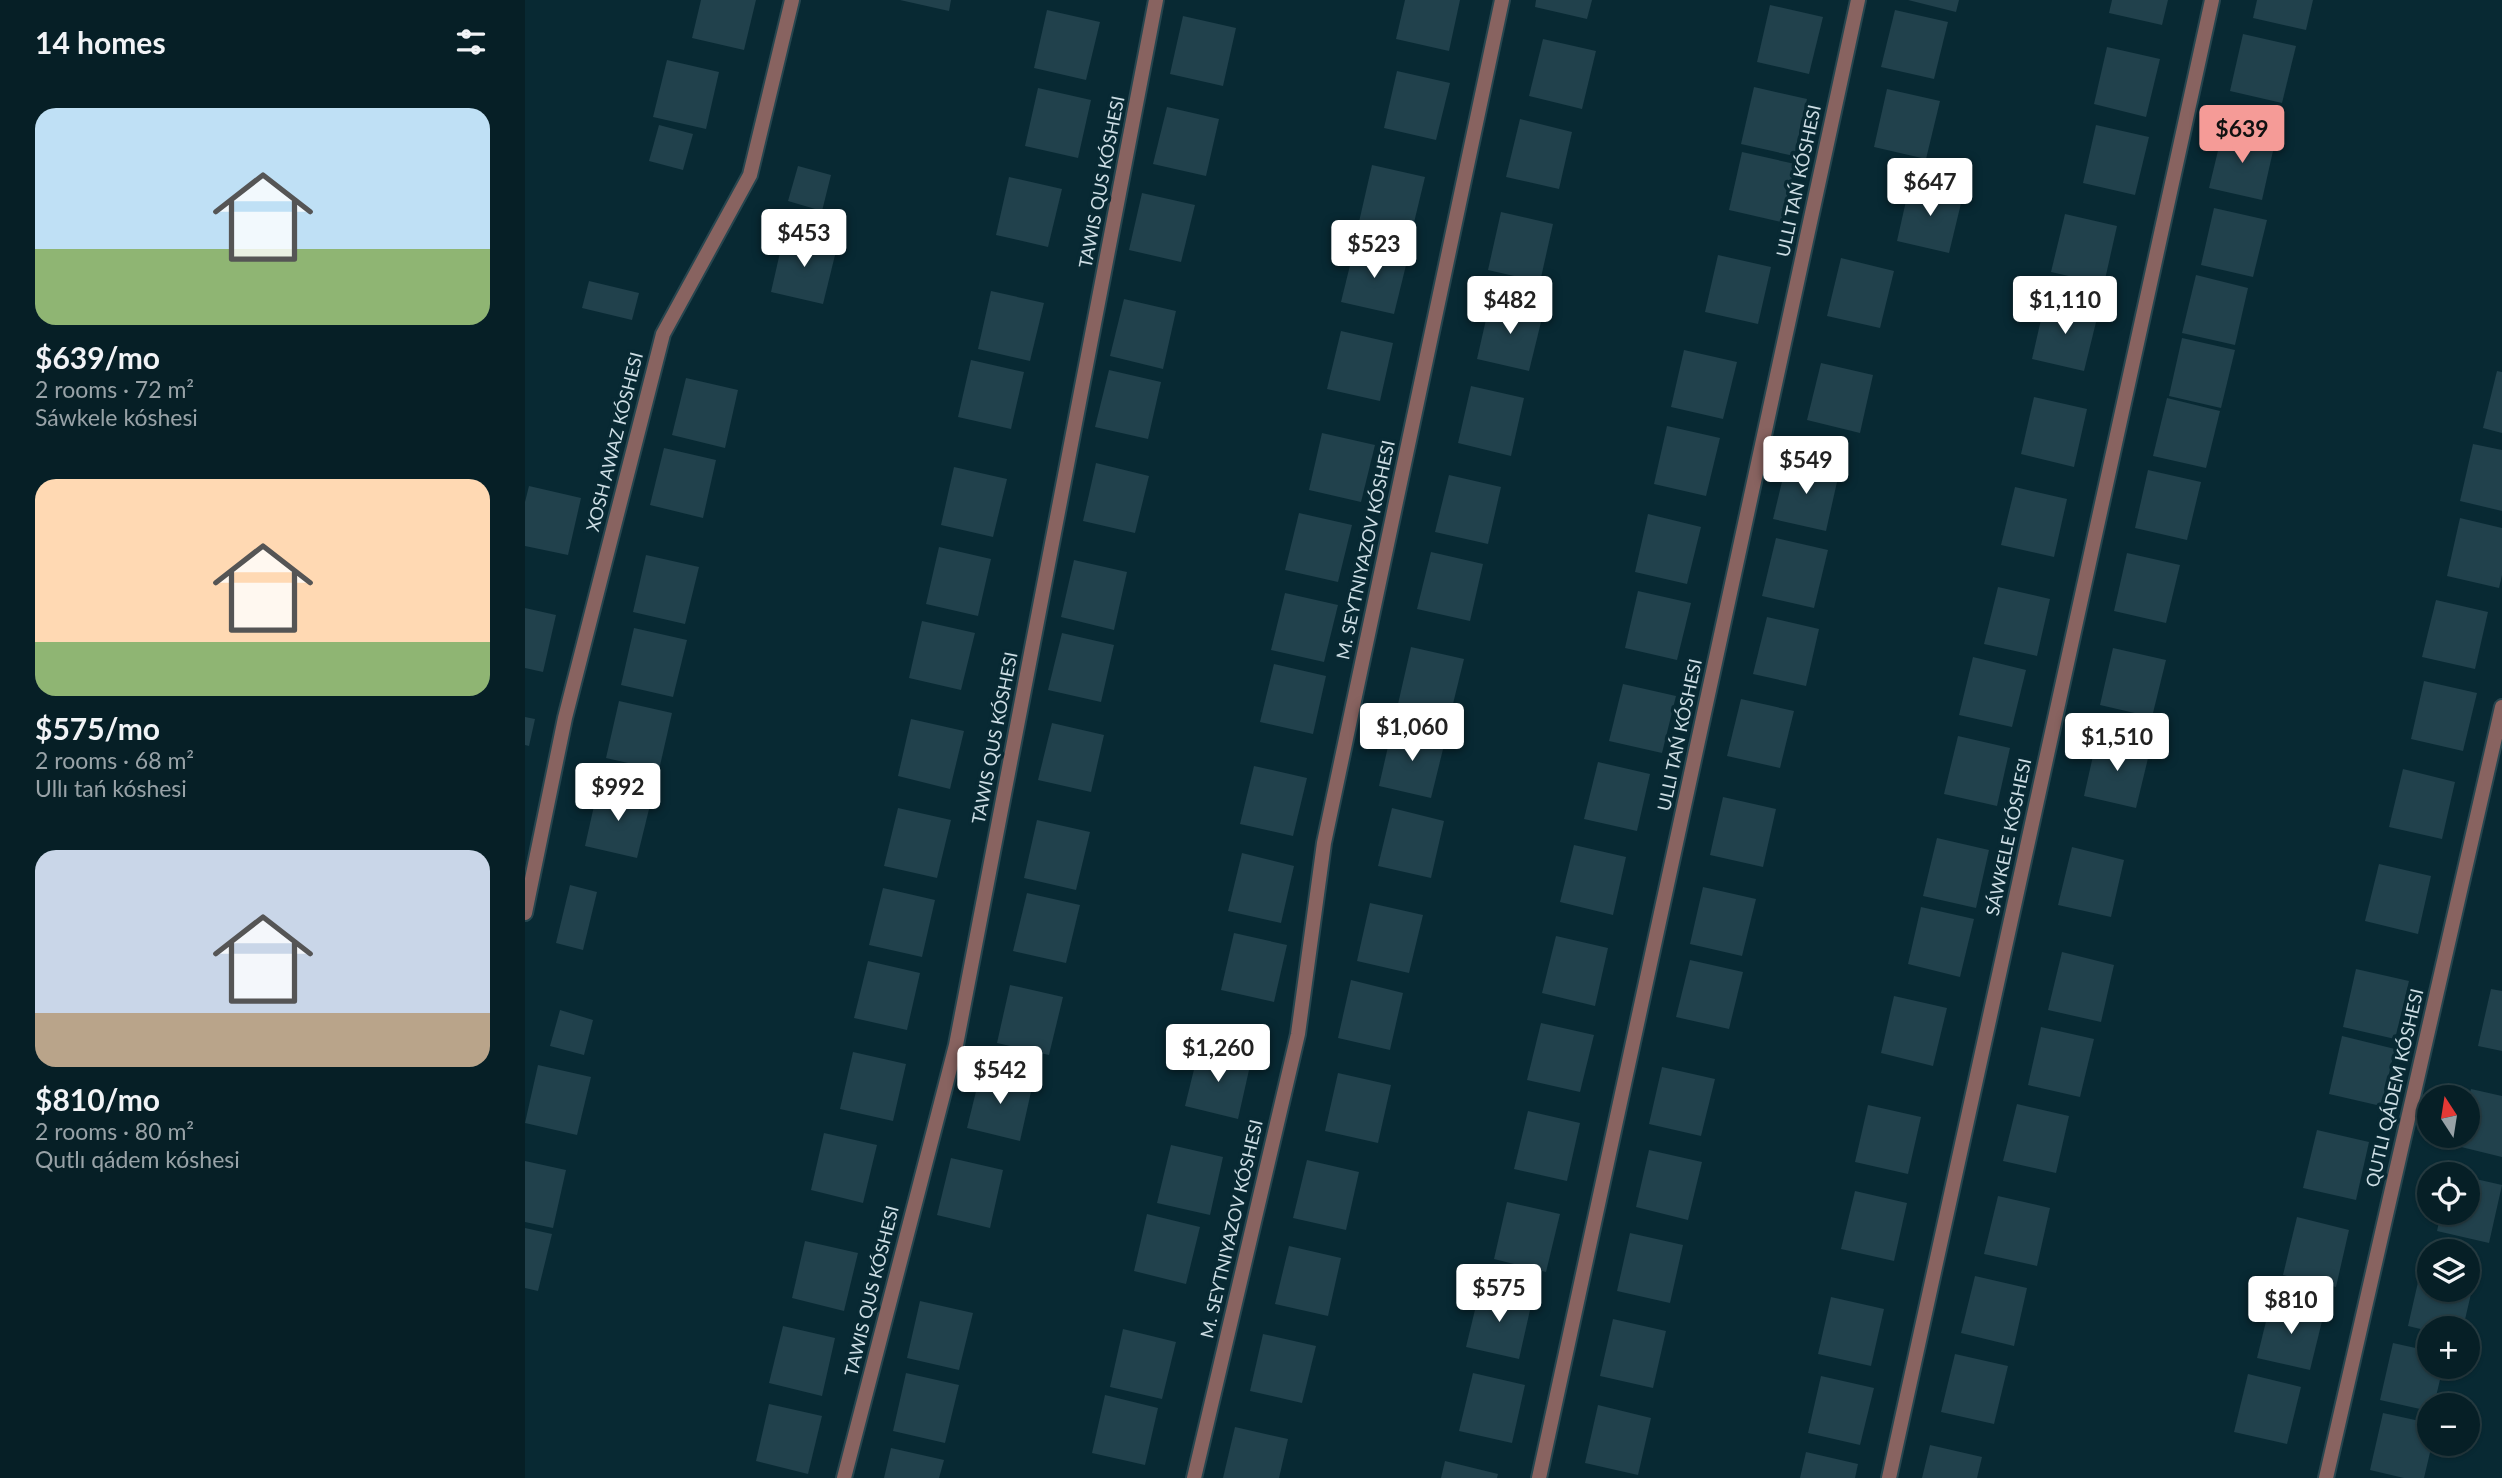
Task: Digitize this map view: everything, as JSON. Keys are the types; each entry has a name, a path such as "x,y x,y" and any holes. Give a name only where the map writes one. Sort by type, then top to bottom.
{"street":[{"name":"XOSH AWAZ KÓSHESI","path":"525,912 565,718 663,334 750,175 792,0"},
{"path":"844,1478 955,1045 1156,0"},
{"name":"M. SEYTNIYAZOV KÓSHESI","path":"1194,1478 1298,1034 1324,843 1502,0"},
{"path":"1539,1478 1858,0"},
{"name":"SÁWKELE KÓSHESI","path":"1889,1478 2212,0"},
{"path":"2326,1478 2502,707"}],"building":[{"path":"701,0 756,0 744,50 692,38"},
{"path":"900,0 951,0 949,11"},
{"path":"1405,0 1460,0 1449,51 1396,39"},
{"path":"1536,0 1592,0 1587,19 1535,7"},
{"path":"1908,0 1959,0 1956,12"},
{"path":"2112,0 2168,0 2162,25 2109,13"},
{"path":"2257,0 2313,0 2306,30 2253,18"},
{"path":"1770,5 1823,17 1809,74 1757,62"},
{"path":"1047,10 1100,22 1086,80 1034,68"},
{"path":"1895,10 1948,22 1934,79 1881,67"},
{"path":"1183,16 1236,28 1223,86 1170,74"},
{"path":"2243,34 2296,46 2282,103 2230,91"},
{"path":"1543,39 1596,51 1582,109 1529,96"},
{"path":"2107,47 2160,59 2146,117 2094,104"},
{"path":"667,60 719,72 706,129 653,117"},
{"path":"1397,71 1450,83 1436,140 1384,128"},
{"path":"1754,87 1807,99 1794,156 1741,144"},
{"path":"1038,88 1091,100 1078,158 1025,146"},
{"path":"1887,89 1940,101 1926,159 1874,147"},
{"path":"1167,107 1219,119 1206,176 1153,164"},
{"path":"1520,119 1572,132 1559,189 1506,177"},
{"path":"659,125 693,134 683,170 649,161"},
{"path":"2096,125 2149,137 2135,195 2083,183"},
{"path":"2223,130 2275,142 2262,200 2209,188"},
{"path":"1742,152 1795,164 1781,222 1729,210"},
{"path":"1372,165 1425,177 1411,235 1359,222"},
{"path":"798,166 831,175 822,211 788,201"},
{"path":"1009,177 1062,189 1048,247 996,235"},
{"path":"1910,183 1963,195 1949,253 1897,241"},
{"path":"1142,193 1195,205 1181,262 1129,250"},
{"path":"2214,208 2267,220 2253,277 2201,265"},
{"path":"1501,212 1553,224 1540,282 1488,270"},
{"path":"2065,214 2117,226 2104,284 2051,272"},
{"path":"784,235 837,247 823,304 771,292"},
{"path":"1355,245 1408,257 1394,314 1341,302"},
{"path":"1718,255 1771,267 1758,324 1705,312"},
{"path":"1841,258 1894,271 1880,328 1827,316"},
{"path":"2196,275 2248,288 2235,345 2182,333"},
{"path":"589,281 639,293 632,320 582,308"},
{"path":"991,291 1044,303 1030,361 978,349"},
{"path":"1124,299 1176,311 1163,369 1110,356"},
{"path":"1490,302 1543,314 1529,371 1477,359"},
{"path":"2045,302 2098,314 2084,371 2032,359"},
{"path":"1341,331 1393,343 1380,401 1327,389"},
{"path":"2182,338 2235,350 2221,408 2169,396"},
{"path":"1684,350 1737,362 1723,419 1671,407"},
{"path":"971,360 1024,372 1011,429 958,417"},
{"path":"1821,363 1873,375 1860,433 1807,420"},
{"path":"1109,370 1161,382 1148,439 1095,427"},
{"path":"2497,371 2502,372 2502,433 2483,428"},
{"path":"686,378 738,390 725,448 672,435"},
{"path":"1471,386 1524,398 1511,456 1458,443"},
{"path":"2034,397 2087,409 2074,467 2021,454"},
{"path":"2167,398 2220,411 2206,468 2153,456"},
{"path":"1667,426 1720,438 1706,496 1654,484"},
{"path":"1322,433 1375,445 1361,502 1309,490"},
{"path":"2473,444 2502,450 2502,511 2460,501"},
{"path":"664,448 716,460 703,518 650,505"},
{"path":"1787,461 1839,473 1826,531 1773,519"},
{"path":"1096,463 1149,476 1135,533 1083,521"},
{"path":"954,467 1007,479 993,537 941,525"},
{"path":"2148,470 2201,482 2187,540 2135,528"},
{"path":"1449,475 1501,487 1488,544 1435,532"},
{"path":"529,486 581,498 568,555 525,546 525,502"},
{"path":"2015,487 2067,499 2054,557 2001,545"},
{"path":"1299,513 1352,525 1338,582 1285,570"},
{"path":"1648,514 1701,527 1687,584 1635,572"},
{"path":"2460,518 2502,528 2502,575 2499,588 2447,576"},
{"path":"1776,538 1828,550 1814,608 1762,596"},
{"path":"939,547 991,559 978,616 926,604"},
{"path":"1431,552 1483,564 1470,621 1417,609"},
{"path":"2127,553 2180,565 2166,623 2114,611"},
{"path":"646,555 699,567 685,624 633,612"},
{"path":"1074,560 1127,572 1114,630 1061,617"},
{"path":"1998,587 2050,599 2037,656 1984,644"},
{"path":"1638,591 1691,603 1677,660 1625,648"},
{"path":"1285,593 1338,605 1324,662 1271,650"},
{"path":"2436,600 2488,612 2475,669 2422,657"},
{"path":"525,608 556,615 543,672 525,668"},
{"path":"1767,617 1819,629 1806,686 1753,674"},
{"path":"922,621 975,633 961,690 909,678"},
{"path":"634,628 687,640 673,697 621,685"},
{"path":"1062,633 1114,645 1101,702 1048,690"},
{"path":"1411,647 1464,659 1450,716 1398,704"},
{"path":"2113,648 2166,660 2152,717 2100,705"},
{"path":"1973,657 2026,670 2012,727 1959,715"},
{"path":"1274,664 1326,676 1313,734 1260,722"},
{"path":"2424,681 2477,693 2463,751 2411,739"},
{"path":"1623,684 1676,696 1662,753 1609,741"},
{"path":"1741,699 1794,711 1780,768 1727,756"},
{"path":"619,701 672,713 659,770 606,758"},
{"path":"525,717 535,719 529,746 525,745"},
{"path":"911,719 964,731 950,789 898,776"},
{"path":"1052,723 1104,735 1091,792 1038,780"},
{"path":"1392,729 1445,741 1431,798 1379,786"},
{"path":"1958,736 2010,748 1997,806 1944,794"},
{"path":"2097,738 2150,750 2136,808 2084,796"},
{"path":"1598,762 1650,774 1637,831 1584,819"},
{"path":"1254,766 1307,778 1293,836 1240,824"},
{"path":"2403,769 2455,782 2442,839 2389,827"},
{"path":"598,788 651,801 637,858 585,846"},
{"path":"1723,797 1776,809 1763,867 1710,855"},
{"path":"898,808 951,820 937,878 884,866"},
{"path":"1392,808 1444,821 1431,878 1378,866"},
{"path":"1037,820 1090,832 1076,890 1024,878"},
{"path":"1937,838 1989,850 1976,908 1923,896"},
{"path":"1574,845 1626,857 1613,915 1560,902"},
{"path":"2072,847 2124,860 2111,917 2058,905"},
{"path":"1242,853 1294,866 1281,923 1228,911"},
{"path":"2379,864 2431,876 2418,934 2365,921"},
{"path":"570,885 597,892 583,950 556,943"},
{"path":"1703,887 1756,899 1742,956 1690,944"},
{"path":"883,888 935,900 922,957 869,945"},
{"path":"1027,893 1080,905 1066,963 1013,951"},
{"path":"1370,903 1423,915 1409,973 1357,961"},
{"path":"1921,907 1974,919 1960,977 1908,964"},
{"path":"1234,933 1287,945 1274,1002 1221,990"},
{"path":"1556,936 1608,948 1595,1006 1542,993"},
{"path":"2062,952 2114,965 2101,1022 2048,1010"},
{"path":"1690,960 1743,972 1729,1029 1676,1017"},
{"path":"868,961 920,973 907,1030 854,1018"},
{"path":"2356,969 2409,981 2395,1039 2343,1027"},
{"path":"1351,980 1403,993 1390,1050 1338,1038"},
{"path":"1010,985 1063,997 1049,1055 997,1043"},
{"path":"2491,989 2502,991 2502,1051 2478,1046"},
{"path":"1894,996 1947,1008 1933,1066 1881,1053"},
{"path":"560,1010 593,1020 584,1055 550,1046"},
{"path":"1541,1023 1594,1035 1580,1092 1527,1080"},
{"path":"2041,1027 2094,1039 2080,1097 2028,1085"},
{"path":"2342,1036 2395,1049 2381,1106 2329,1094"},
{"path":"1199,1049 1251,1061 1238,1119 1185,1106"},
{"path":"853,1052 906,1064 893,1121 840,1109"},
{"path":"538,1065 591,1077 577,1135 525,1123"},
{"path":"1662,1067 1715,1079 1701,1136 1649,1124"},
{"path":"981,1071 1033,1083 1020,1141 967,1128"},
{"path":"1338,1073 1391,1085 1378,1143 1325,1131"},
{"path":"2480,1091 2502,1096 2502,1157 2465,1148 2480,1148"},
{"path":"2017,1104 2069,1116 2056,1173 2003,1161"},
{"path":"1868,1105 1921,1117 1908,1174 1855,1162"},
{"path":"1528,1111 1580,1123 1567,1181 1514,1169"},
{"path":"2317,1130 2369,1142 2356,1200 2303,1188"},
{"path":"824,1133 877,1145 863,1203 811,1190"},
{"path":"1171,1145 1223,1157 1210,1215 1157,1203"},
{"path":"1649,1150 1702,1162 1688,1220 1636,1207"},
{"path":"951,1158 1003,1170 990,1228 937,1215"},
{"path":"1307,1160 1359,1172 1346,1230 1293,1218"},
{"path":"525,1161 566,1170 553,1228 525,1222"},
{"path":"2480,1180 2502,1185 2489,1243 2437,1231 2438,1225 2480,1225"},
{"path":"1855,1191 1907,1203 1894,1261 1841,1249"},
{"path":"1998,1196 2050,1208 2037,1266 1984,1254"},
{"path":"1507,1202 1560,1214 1546,1272 1494,1259"},
{"path":"1147,1214 1200,1227 1186,1284 1134,1271"},
{"path":"2297,1217 2349,1230 2336,1287 2283,1275"},
{"path":"525,1228 552,1234 538,1291 525,1288"},
{"path":"1630,1233 1683,1245 1670,1303 1617,1291"},
{"path":"805,1241 858,1253 844,1311 792,1298"},
{"path":"1289,1246 1341,1258 1328,1316 1275,1304"},
{"path":"1975,1276 2027,1288 2014,1346 1961,1333"},
{"path":"2417,1287 2417,1302 2469,1302 2466,1316 2417,1316 2417,1328 2408,1326"},
{"path":"1480,1289 1532,1301 1519,1359 1466,1347"},
{"path":"1831,1297 1884,1309 1871,1366 1818,1354"},
{"path":"920,1301 973,1313 959,1370 907,1358"},
{"path":"2271,1301 2324,1313 2310,1370 2257,1358"},
{"path":"1613,1319 1666,1331 1653,1388 1600,1376"},
{"path":"783,1326 835,1338 822,1396 769,1383"},
{"path":"1123,1329 1176,1342 1162,1399 1110,1387"},
{"path":"1263,1334 1316,1346 1302,1403 1250,1391"},
{"path":"2393,1343 2417,1348 2417,1379 2440,1379 2437,1393 2417,1393 2417,1408 2380,1400"},
{"path":"1955,1354 2008,1366 1994,1424 1941,1412"},
{"path":"906,1373 959,1385 945,1443 893,1431"},
{"path":"1473,1373 1525,1385 1512,1443 1459,1431"},
{"path":"2248,1374 2301,1387 2287,1444 2234,1432"},
{"path":"1821,1376 1874,1388 1860,1445 1808,1433"},
{"path":"1105,1395 1158,1408 1145,1465 1092,1453"},
{"path":"769,1404 822,1416 808,1474 756,1461"},
{"path":"1598,1405 1651,1418 1638,1475 1585,1463"},
{"path":"2383,1413 2417,1420 2417,1456 2429,1456 2424,1478 2404,1478 2370,1470"},
{"path":"1235,1427 1288,1439 1279,1478 1223,1478"},
{"path":"1930,1445 1982,1457 1977,1478 1922,1478"},
{"path":"891,1448 944,1460 939,1478 884,1478"},
{"path":"1806,1452 1858,1464 1855,1478 1800,1478"},
{"path":"1445,1461 1498,1474 1497,1478 1441,1478"}]}
